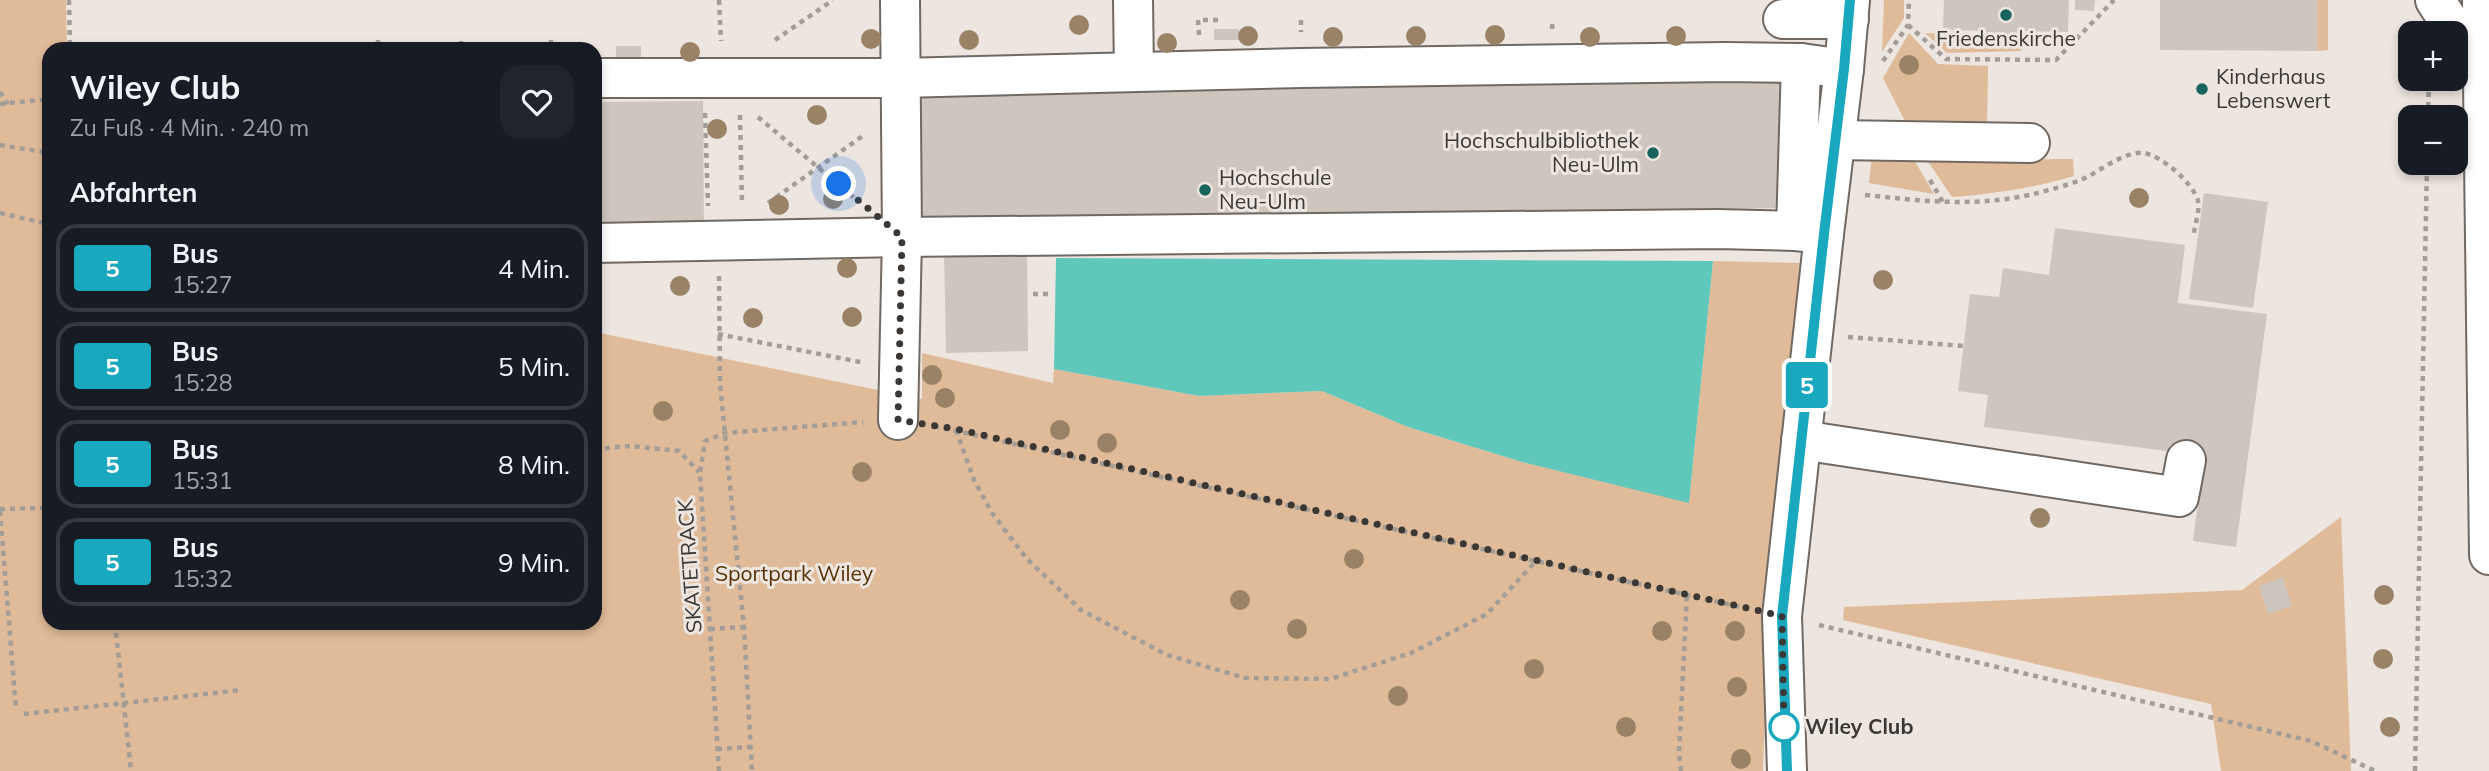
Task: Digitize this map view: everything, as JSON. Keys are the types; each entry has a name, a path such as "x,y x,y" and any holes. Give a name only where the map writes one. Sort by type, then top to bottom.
{"street":[{"path":"898,420 902,237 900,0"},
{"path":"1133,0 1133,72"},
{"path":"2435,0 2482,72"},
{"path":"2482,0 2489,555"},
{"path":"1783,19 1849,9 1861,68 1836,140 1810,232"},
{"path":"1787,771 1782,616 1801,440 1810,232 1801,63"},
{"path":"602,78 900,94 1133,72 1471,65 1801,63 1861,68"},
{"path":"1836,140 2029,143"},
{"path":"602,243 728,236 902,237 1689,229 1810,232"},
{"path":"1801,440 2179,497 2186,460"}],"path":[{"path":"69,0 70,42"},
{"path":"1861,68 1908,25 1909,0"},
{"path":"1908,25 1945,60 2056,60 2114,0"},
{"path":"728,86 860,202"},
{"path":"728,86 728,236 718,334 744,627 752,771"},
{"path":"728,86 728,236"},
{"path":"0,92 8,105"},
{"path":"728,236 818,167 900,94"},
{"path":"0,104 42,100"},
{"path":"0,145 42,152"},
{"path":"1860,194 1944,204 1988,202 2031,194 2080,180 2127,156 2143,153 2159,159 2185,179 2198,202 2194,233"},
{"path":"2415,771 2427,175"},
{"path":"0,213 42,222"},
{"path":"1033,295 1051,294"},
{"path":"718,334 899,370"},
{"path":"1840,336 1964,346"},
{"path":"700,473 705,441 725,433 898,420 956,429 1687,594 2311,741 2375,771"},
{"path":"956,429 974,480 992,513 1027,559 1081,610 1167,655 1245,678 1330,679 1411,653 1487,614 1536,561"},
{"name":"SKATETRACK","path":"602,448 630,446 679,452 700,473 719,771"},
{"path":"16,709 0,510 42,508"},
{"path":"1681,771 1679,752 1687,594"},
{"path":"710,629 744,627"},
{"path":"116,630 131,771"},
{"path":"24,714 242,690"},
{"path":"717,748 751,747"}],"green space":[{"name":"Sportpark Wiley","path":"0,0 66,0 67,42 42,42 42,630 602,630 602,333 922,399 922,353 1053,383 1054,369 1199,396 1322,391 1408,427 1522,462 1689,502 1713,261 1800,263 1767,573 1770,574 1763,771 0,771"},
{"path":"1884,0 1904,0 1904,18 1882,52"},
{"path":"2317,0 2328,0 2328,50 2317,51"},
{"path":"1909,33 1938,64 1988,66 1987,128 1908,127 1883,78"},
{"path":"1925,33 1985,35 1993,46 2002,48 2022,42 2021,51 1947,53"},
{"path":"1872,155 1913,158 1934,194 1869,183"},
{"path":"2073,159 2074,176 2013,190 1952,197 1927,160"},
{"path":"2341,517 2351,771 2221,771 2211,704 1843,620 1844,607 2242,590"}],"water":[{"path":"1056,258 1713,261 1689,503 1522,462 1408,427 1322,391 1199,396 1054,369"}],"building":[{"name":"Friedenskirche","path":"1944,0 2069,0 2068,32 2021,31 2014,44 2006,48 1999,47 1989,41 1986,31 1943,30"},
{"path":"2075,0 2095,0 2094,11 2075,10"},
{"path":"2160,0 2317,0 2317,51 2160,50"},
{"path":"1214,29 1239,29 1240,40 1214,40"},
{"path":"616,46 641,46 641,59 616,59"},
{"path":"1783,78 1786,208 920,222 918,95"},
{"path":"703,101 704,235 602,236 602,102"},
{"path":"2204,193 2268,202 2253,308 2189,299"},
{"path":"2055,228 2185,245 2178,303 2267,314 2236,547 2193,541 2204,456 1984,427 1988,395 1958,391 1970,294 1999,297 2003,268 2049,275"},
{"path":"1027,249 1028,351 946,353 944,250"},
{"path":"2283,577 2292,606 2268,614 2259,586"}],"bus line":[{"name":"5","path":"1787,771 1782,616 1850,0"}],"place":[{"name":"Friedenskirche","path":"2006,15"},
{"name":"Kinderhaus Lebenswert","path":"2202,89"},
{"name":"Hochschulbibliothek Neu-Ulm","path":"1653,153"},
{"name":"Hochschule Neu-Ulm","path":"1205,190"},
{"name":"Wiley Club","path":"1784,727"}],"route":[{"path":"839,184 902,237 898,420 956,429 1782,616 1784,727"}]}
